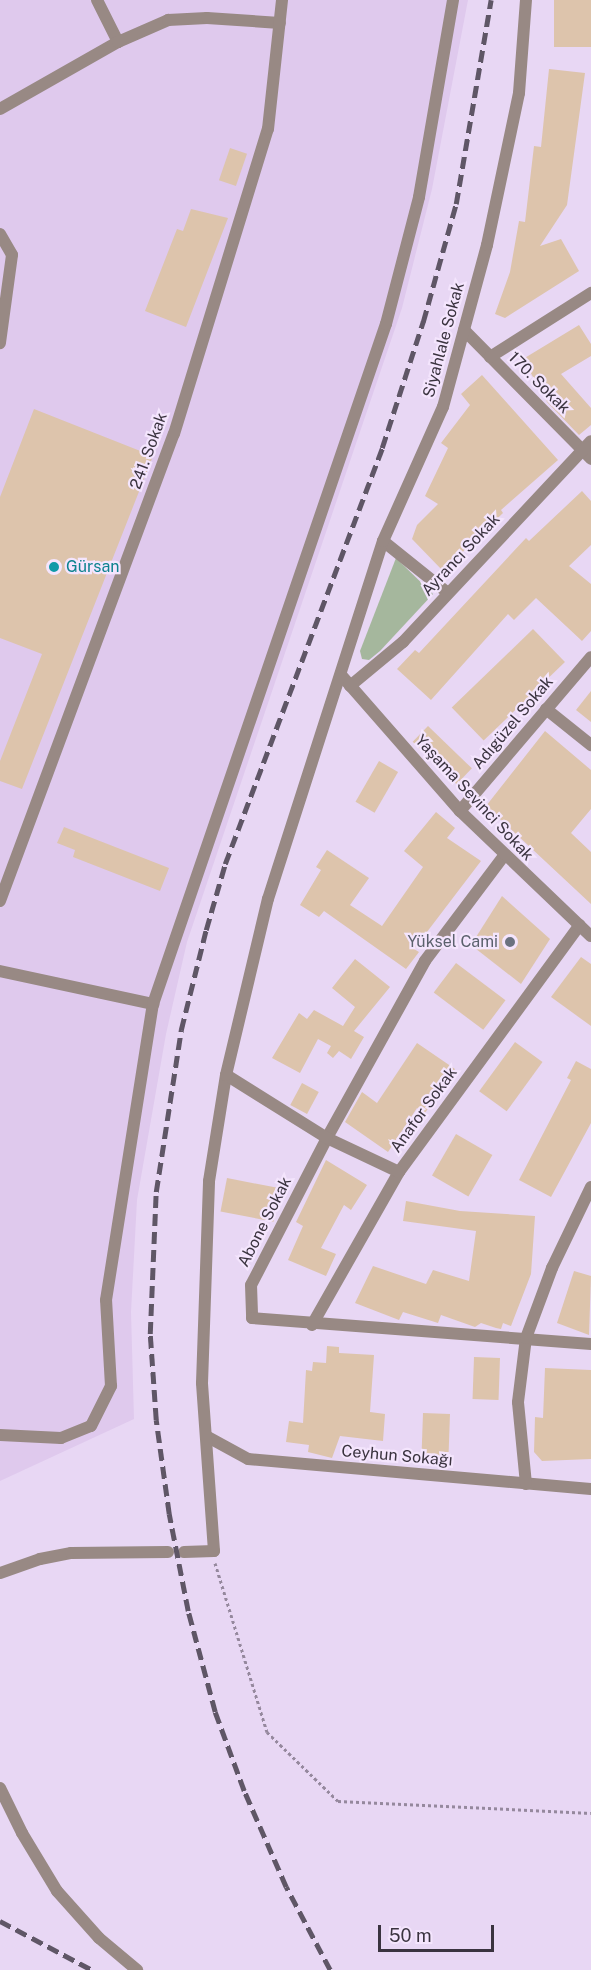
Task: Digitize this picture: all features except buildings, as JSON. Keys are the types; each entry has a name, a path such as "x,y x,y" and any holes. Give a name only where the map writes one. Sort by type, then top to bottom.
{"street":[{"path":"97,0 118,42"},
{"name":"241. Sokak","path":"0,901 174,434 268,129 282,0"},
{"path":"0,1435 61,1438 91,1426 111,1386 106,1300 153,1004 386,324 420,197 453,0"},
{"name":"Siyahlale Sokak","path":"214,1551 202,1383 209,1181 226,1075 267,899 383,541 444,407 487,245 519,93 526,0"},
{"path":"0,108 118,42 168,21 207,18 280,23"},
{"path":"0,234 12,255 0,343"},
{"path":"490,357 591,293"},
{"name":"170. Sokak","path":"464,330 490,357 586,445 591,459"},
{"name":"Ayrancı Sokak","path":"350,686 403,642 586,445"},
{"path":"383,541 448,593"},
{"name":"Adıgüzel Sokak","path":"460,811 591,657"},
{"name":"Yaşama Sevinci Sokak","path":"341,675 503,857 591,936"},
{"path":"546,709 591,745"},
{"name":"Abone Sokak","path":"503,857 425,961 327,1138 251,1285 252,1318 312,1325 591,1344"},
{"name":"Anafor Sokak","path":"312,1325 399,1172 580,925"},
{"path":"0,971 153,1004"},
{"path":"226,1075 327,1138 399,1172"},
{"path":"526,1484 518,1402 526,1338 552,1268 591,1187"},
{"name":"Ceyhun Sokağı","path":"206,1436 248,1459 591,1489"},
{"path":"184,1552 214,1551"},
{"path":"0,1573 40,1559 71,1553 168,1552"},
{"path":"0,1788 22,1833 57,1891 99,1938 136,1970"}],"path":[{"path":"214,1551 215,1567 267,1732 338,1801 591,1813"}],"shaded area":[{"path":"0,0 468,0 432,189 402,308 187,942 166,1034 137,1200 131,1312 134,1419 0,1481"}],"green space":[{"path":"396,558 433,594 380,651 369,660 362,659 360,651"}],"railway":[{"path":"330,1970 286,1887 244,1791 215,1712 188,1611 169,1514 156,1420 150,1334 156,1192 181,1030 206,930 225,864 382,448 423,322 456,204 491,0"},
{"path":"0,1921 92,1970"}],"place":[{"name":"Gürsan","path":"54,567"},
{"name":"Yüksel Cami","path":"510,942"}]}
